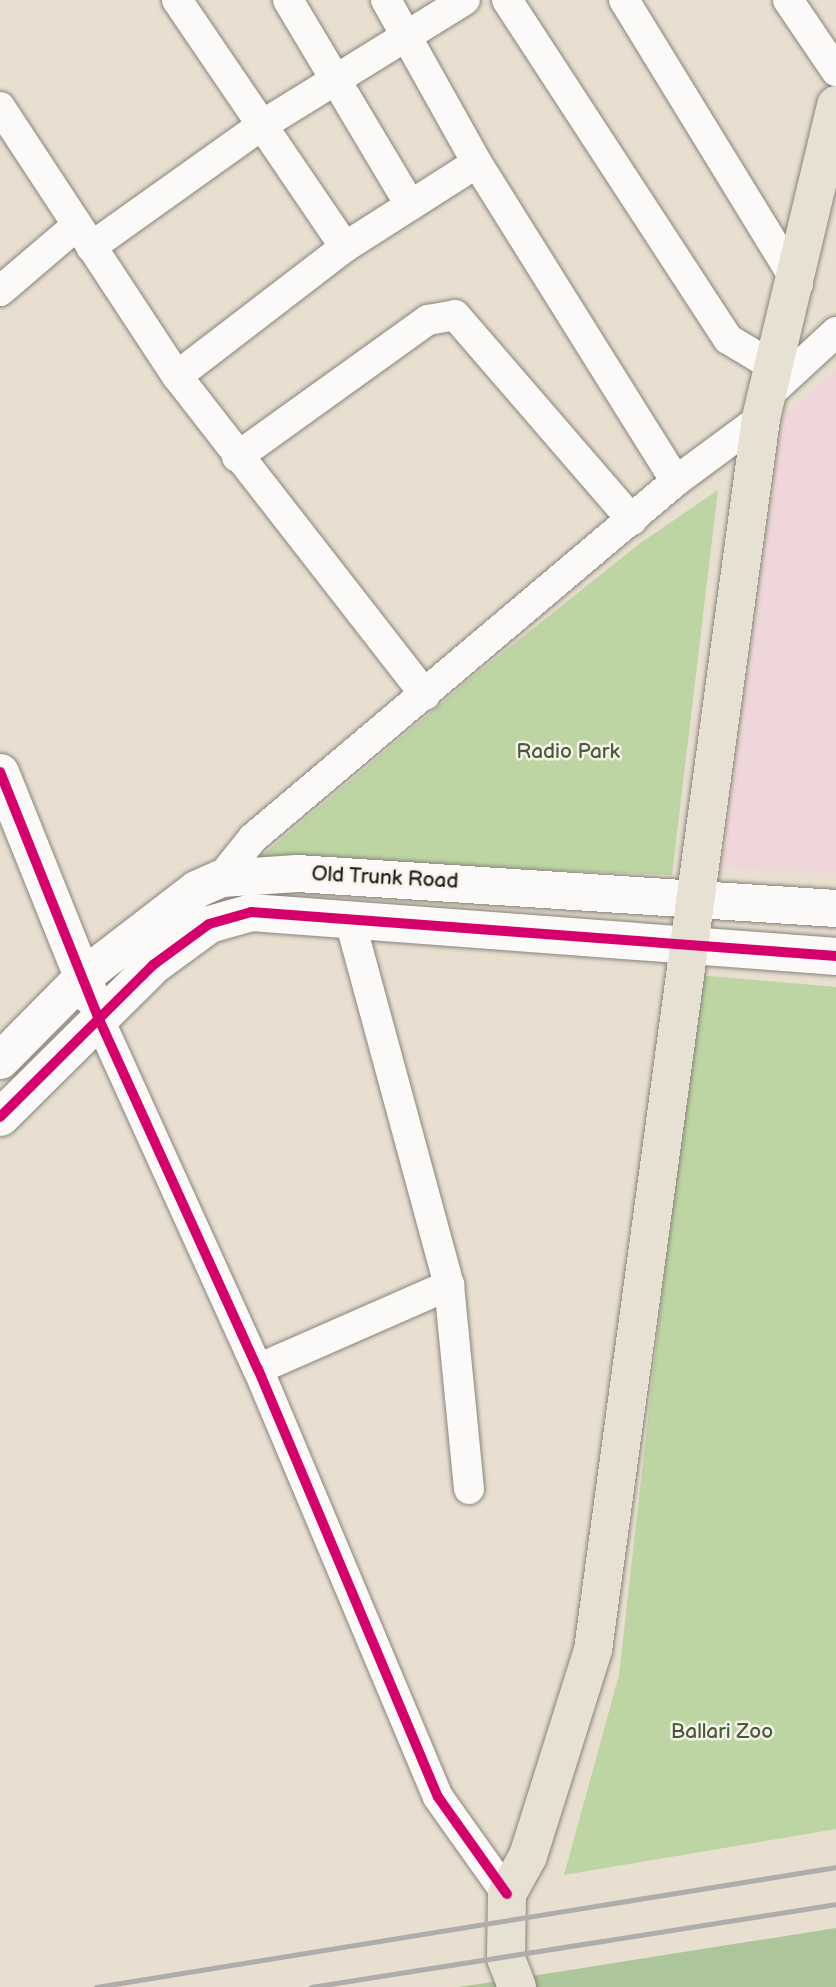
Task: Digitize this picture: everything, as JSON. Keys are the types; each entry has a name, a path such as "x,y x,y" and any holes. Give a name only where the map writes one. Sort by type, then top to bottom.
{"main road":[{"path":"517,1987 506,1958 507,1894 556,1776 593,1650 687,940 769,393 798,284 836,105"}],"street":[{"path":"177,0 259,127 345,247"},
{"path":"288,0 410,205"},
{"path":"386,0 477,163 676,481"},
{"path":"0,291 83,236 465,0"},
{"path":"508,0 728,339 769,393"},
{"path":"624,0 798,284"},
{"path":"788,0 836,71"},
{"path":"3,120 177,376 237,457 425,695"},
{"path":"177,376 345,247 477,163"},
{"path":"237,457 428,320 455,315 632,520"},
{"path":"220,878 253,838 632,520 836,332"},
{"path":"0,772 98,1017 258,1369 438,1797 507,1894"},
{"name":"Old Trunk Road","path":"0,1060 83,976 196,889 220,878 297,873 696,894 836,908"},
{"path":"0,1117 98,1017 209,924 251,912 687,940 836,956"},
{"path":"349,917 449,1286 469,1489"},
{"path":"258,1369 449,1286"}],"shaded area":[{"path":"836,370 836,874 722,867 783,417"}],"green space":[{"name":"Radio Park","path":"718,490 672,875 258,859 476,674 639,544"},
{"name":"Ballari Zoo","path":"698,975 836,987 836,1829 564,1875 619,1675"},
{"path":"836,1928 836,1987 459,1987 551,1973"}],"railway":[{"path":"96,1987 836,1867"},
{"path":"311,1987 836,1904"}],"cycle path":[{"path":"0,772 98,1017 258,1369 438,1797 507,1894"},
{"path":"0,1117 153,965 209,924 251,912 836,956"}]}
